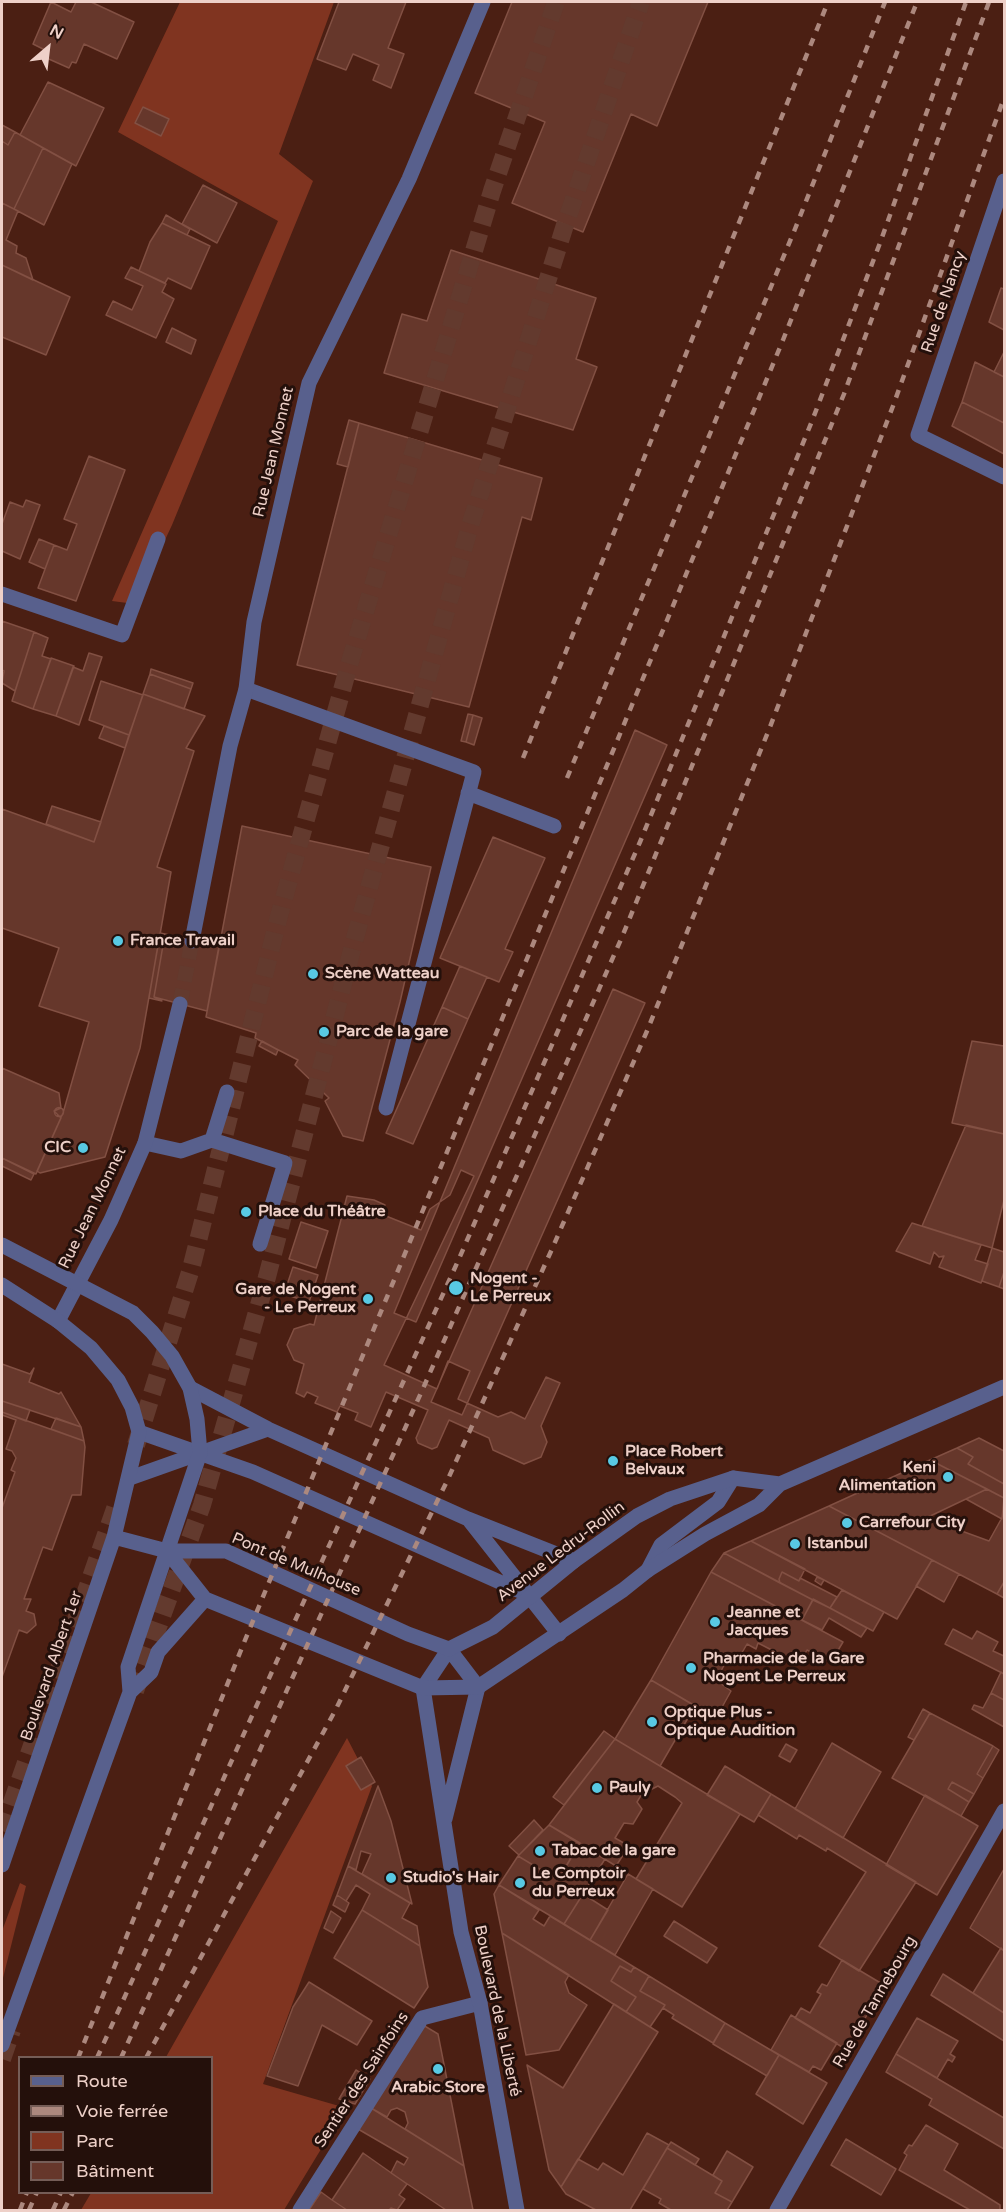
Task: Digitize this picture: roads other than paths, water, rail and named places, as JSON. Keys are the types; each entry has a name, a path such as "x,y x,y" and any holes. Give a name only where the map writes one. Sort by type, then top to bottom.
{"street":[{"name":"Rue Jean Monnet","path":"192,940 230,746 246,689 254,622 309,383 409,179 483,2"},
{"name":"Rue de Nancy","path":"1005,181 918,435 1005,477"},
{"path":"2,594 122,635 158,539"},
{"path":"246,689 474,772 387,1108"},
{"path":"468,793 554,826"},
{"name":"Rue Jean Monnet","path":"58,1321 111,1220 145,1143 180,1004"},
{"path":"212,1140 227,1092"},
{"path":"145,1143 181,1150 212,1140 285,1163 260,1244"},
{"path":"2,1245 133,1313 172,1356 190,1388 197,1419 200,1453 128,1667 130,1692 2,2045"},
{"path":"2,1285 58,1321 91,1348 118,1380 132,1407 140,1432 253,1472 531,1596"},
{"path":"190,1388 268,1429 468,1519 574,1561"},
{"path":"166,1551 205,1599 423,1688 478,1687 559,1634 648,1570 705,1534 759,1504 780,1484 1005,1388"},
{"path":"130,1478 268,1429"},
{"name":"Boulevard Albert 1er","path":"2,1865 114,1537 140,1432"},
{"path":"648,1570 661,1545 718,1502 733,1478"},
{"name":"Avenue Ledru-Rollin","path":"449,1649 493,1627 574,1561 637,1516 662,1503 733,1478 780,1484"},
{"path":"468,1519 559,1634"},
{"name":"Pont de Mulhouse","path":"114,1537 166,1551 226,1551 408,1634 449,1649"},
{"path":"130,1692 151,1672 158,1652 205,1599"},
{"path":"423,1688 449,1649 478,1687"},
{"name":"Boulevard de la Liberté","path":"445,1819 478,1687"},
{"name":"Boulevard de la Liberté","path":"423,1688 461,1932 480,2003 517,2211"},
{"name":"Rue de Tannebourg","path":"777,2211 1005,1811"},
{"name":"Sentier des Sainfoins","path":"300,2211 422,2018 480,2003"}],"tunnel":[{"path":"136,1445 191,1269 279,916 349,665 492,191 556,2"},
{"path":"135,1691 202,1505 267,1277 355,938 469,529 565,225 641,2"},
{"path":"180,1004 192,941"},
{"path":"2,1831 116,1506"},
{"path":"2,2059 12,2030"}],"railway":[{"path":"523,758 828,2"},
{"path":"567,778 795,229 885,2"},
{"path":"79,2056 243,1645 783,340 917,2"},
{"path":"98,2056 458,1261 640,842 812,421 880,243 966,2"},
{"path":"122,2056 425,1384 622,937 844,394 989,2"},
{"path":"147,2056 336,1709 448,1479 552,1249 647,1031 770,727 893,406 1004,98"},
{"path":"20,2210 26,2194"},
{"path":"29,2210 36,2194"},
{"path":"53,2210 60,2194"},
{"path":"64,2210 72,2194"}],"place":[{"name":"France Travail","path":"118,941"},
{"name":"Scène Watteau","path":"313,974"},
{"name":"Parc de la gare","path":"324,1032"},
{"name":"CIC","path":"83,1148"},
{"name":"Place du Théâtre","path":"246,1212"},
{"name":"Nogent - Le Perreux","path":"456,1288"},
{"name":"Gare de Nogent - Le Perreux","path":"368,1299"},
{"name":"Place Robert Belvaux","path":"613,1461"},
{"name":"Keni Alimentation","path":"948,1477"},
{"name":"Carrefour City","path":"847,1523"},
{"name":"Istanbul","path":"795,1544"},
{"name":"Jeanne et Jacques","path":"715,1622"},
{"name":"Pharmacie de la Gare Nogent Le Perreux","path":"691,1668"},
{"name":"Optique Plus - Optique Audition","path":"652,1722"},
{"name":"Pauly","path":"597,1788"},
{"name":"Tabac de la gare","path":"540,1851"},
{"name":"Studio's Hair","path":"391,1878"},
{"name":"Le Comptoir du Perreux","path":"520,1883"},
{"name":"Arabic Store","path":"438,2069"}]}
